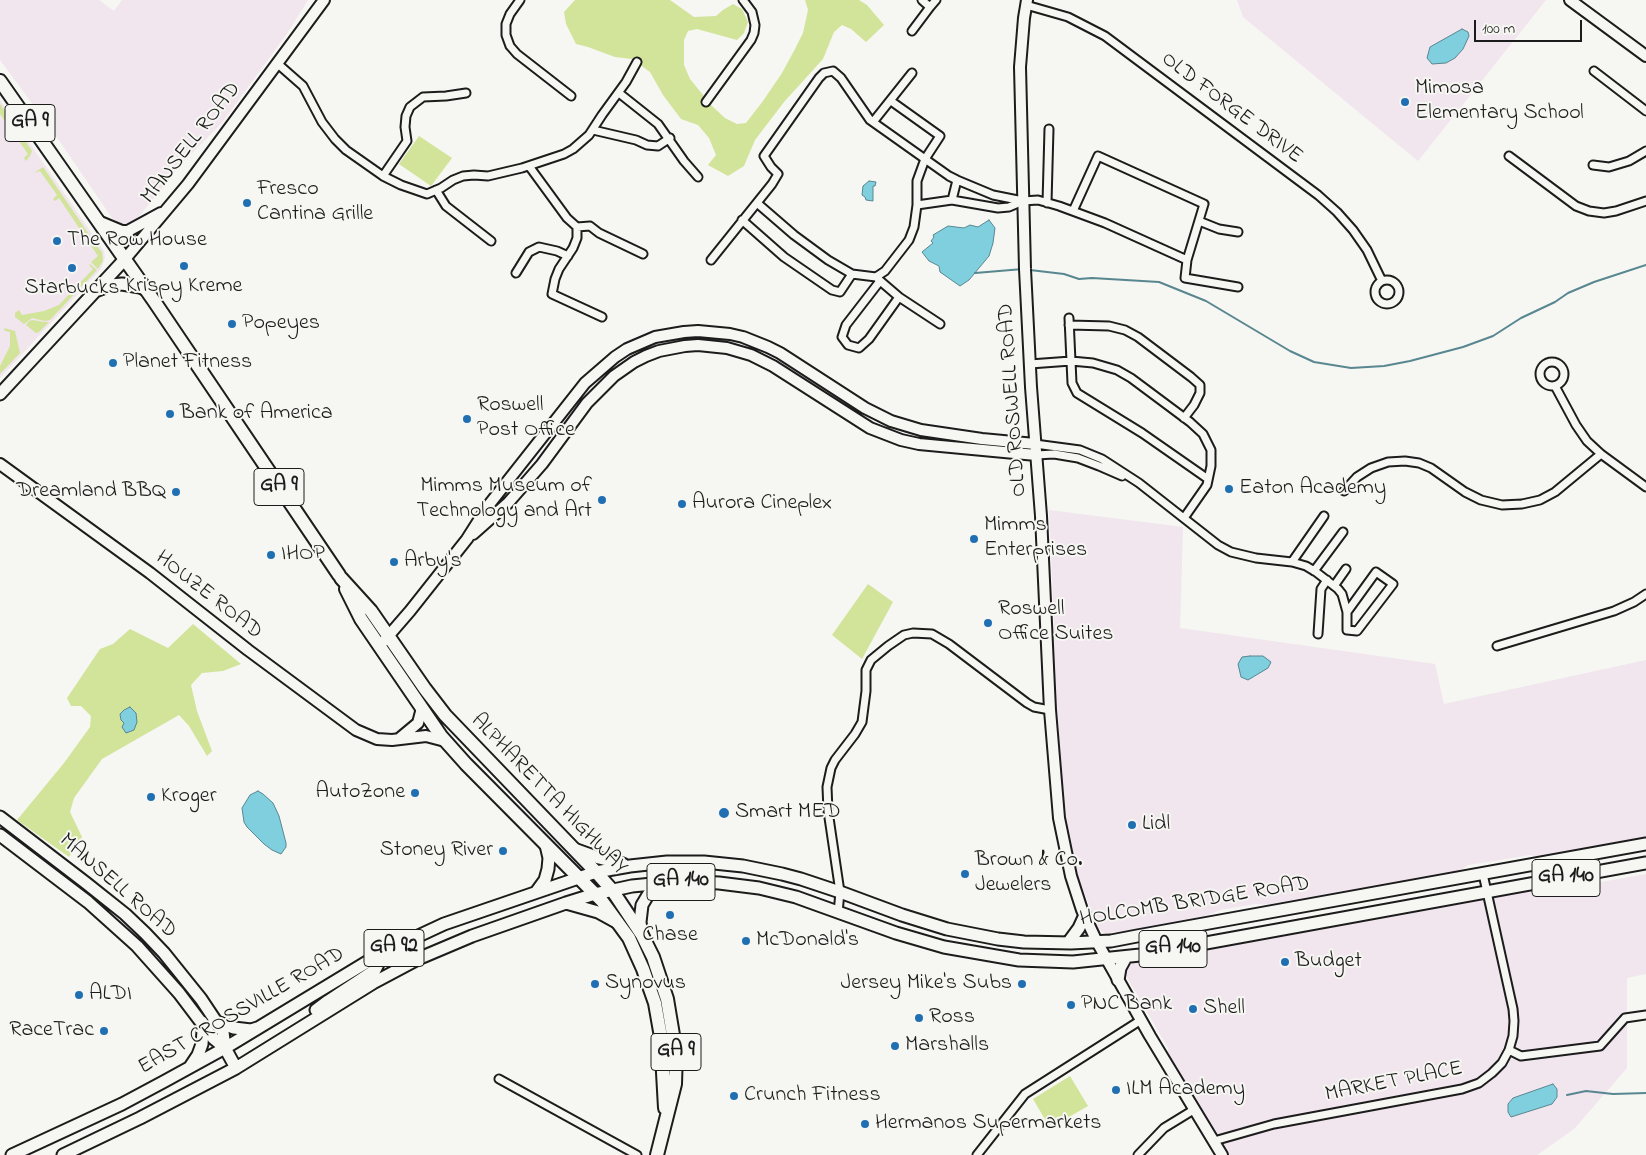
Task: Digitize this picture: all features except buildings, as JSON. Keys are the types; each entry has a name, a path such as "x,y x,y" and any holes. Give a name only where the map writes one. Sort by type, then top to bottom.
{"highway":[{"name":"ALPHARETTA HIGHWAY","path":"0,81 125,259 340,577 355,609 445,715 612,890 642,935 653,957 667,1000 675,1036 675,1084 657,1155"},
{"name":"ALPHARETTA HIGHWAY","path":"384,642 422,708 446,742 595,894 620,924 637,954 650,986 658,1020 662,1051 665,1122"},
{"path":"662,1051 668,1062 676,1070"}],"main road":[{"name":"MANSELL ROAD","path":"0,394 125,259"},
{"path":"94,292 106,286 117,284 135,286 146,290"},
{"name":"MANSELL ROAD","path":"0,817 96,891 145,933 181,973 201,999 223,1032 225,1048"},
{"name":"MANSELL ROAD","path":"0,835 83,898 122,931 156,965 214,1038 225,1048 236,1068"},
{"name":"HOLCOMB BRIDGE ROAD","path":"578,877 630,866 684,862 722,863 782,874 840,892 902,915 959,932 1024,942 1068,943 1097,942 1137,936 1646,844"},
{"path":"537,891 545,880 548,869 549,858 546,845"},
{"name":"GA 140","path":"573,848 598,858 630,866"},
{"name":"HOLCOMB BRIDGE ROAD","path":"595,894 668,882 719,883 759,888 796,897 918,940 970,953 1048,962 1106,960 1126,957 1646,863"},
{"name":"EAST CROSSVILLE ROAD","path":"12,1155 122,1104 189,1068 381,954 444,924 578,877"},
{"path":"642,935 640,915 645,899 652,891 668,882"},
{"name":"EAST CROSSVILLE ROAD","path":"63,1155 140,1118 236,1068 373,983 420,958 472,936 566,902 595,894"},
{"path":"566,902 598,912 620,924"},
{"path":"1068,943 1079,928 1085,915"},
{"path":"304,1025 318,1008 375,970 381,954"},
{"path":"1118,980 1120,968 1126,957"},
{"path":"216,1021 234,1028 251,1030 258,1028"},
{"path":"189,1068 198,1055 202,1044 202,1022"}],"street":[{"name":"MANSELL ROAD","path":"125,259 169,209 210,156 324,0"},
{"path":"520,0 510,14 506,24 506,35 510,46 517,54 570,96"},
{"path":"706,102 751,40 754,33 754,18 748,5 743,0"},
{"path":"922,0 930,7"},
{"path":"912,31 936,0"},
{"path":"1570,0 1646,56"},
{"name":"OLD ROSWELL ROAD","path":"1027,3 1022,34 1020,68 1023,201 1030,364 1043,556 1050,710 1059,818 1071,876 1097,942 1141,1020 1222,1155"},
{"name":"OLD FORGE DRIVE","path":"1027,3 1068,17 1104,36 1318,195 1353,230 1367,250 1382,281"},
{"path":"278,64 303,86 322,122 346,150 382,176 427,194 463,176 488,176 529,166 573,150 593,130 619,93 636,62"},
{"path":"711,260 778,174 764,156 819,78 824,73 833,71 841,78 874,122 957,180 993,194 1023,201 1038,200 1073,211 1105,223 1187,260"},
{"path":"1594,71 1646,111"},
{"path":"874,122 912,73"},
{"path":"382,176 407,141 405,127 406,116 410,106 423,97 466,93"},
{"path":"619,93 658,124 670,138 684,161 698,177"},
{"path":"891,101 940,136 925,159 917,181 917,205 910,240 878,279 846,325 842,337 848,346 859,348 869,339 899,297"},
{"path":"593,130 636,140 647,145 658,146 670,138"},
{"path":"1047,203 1050,130"},
{"path":"1593,165 1609,167 1630,160 1646,151"},
{"path":"1073,211 1098,156 1204,204 1187,260 1185,278 1238,287"},
{"path":"1509,156 1576,206 1589,212 1604,213 1616,211 1646,200"},
{"path":"529,166 567,218 577,227 590,226 599,233 643,254"},
{"path":"952,200 957,180"},
{"path":"436,190 446,206 491,241"},
{"path":"917,205 952,200 998,208 1009,207 1023,201"},
{"path":"757,203 794,235 828,260 852,274 878,279 899,297 940,324"},
{"path":"98,221 122,231 128,231 169,209"},
{"path":"742,220 784,257 832,290 840,292 852,274"},
{"path":"1199,221 1219,229 1238,232"},
{"path":"577,227 577,238 573,248 559,269 552,294 602,317"},
{"path":"516,273 529,252 538,247 557,251 568,256"},
{"path":"1184,418 1200,393 1200,385 1192,377 1138,337 1125,330 1069,321 1072,383 1078,393 1142,433 1208,479"},
{"path":"384,642 466,539 488,506 590,378 628,349 655,337 698,331 730,334 756,341 780,353 877,415 906,427 973,438 1068,448 1091,454 1114,466 1139,483 1218,545 1231,552 1256,558 1292,562 1306,566 1314,571 1342,594 1348,612 1346,630 1356,632 1393,584 1376,572 1348,612"},
{"path":"466,539 508,503 542,464 588,403 614,376 646,356 659,351 685,346 714,346 751,355 773,366 864,424 885,435 901,440 919,444 1036,455 1054,454 1078,458 1139,483"},
{"path":"1030,364 1071,361 1093,363 1117,370 1131,378 1202,434 1211,450 1211,466 1207,485 1184,518"},
{"path":"1555,386 1576,425 1587,440 1600,454 1646,487"},
{"path":"1344,492 1357,478 1371,468 1388,462 1405,461 1419,463 1431,468 1481,500 1502,505 1522,504 1540,500 1555,492 1600,454"},
{"name":"HOUZE ROAD","path":"0,464 150,573 255,655 363,734 385,740 426,736 446,742"},
{"path":"1292,562 1324,516"},
{"path":"1314,571 1343,532"},
{"path":"1334,586 1346,569"},
{"path":"1318,634 1321,589 1327,580"},
{"path":"1497,646 1614,611 1646,594"},
{"path":"838,913 840,892 827,799 828,778 835,760 862,722 868,665 888,646 904,635 913,633 932,634 949,644 1027,703 1034,707 1050,710"},
{"path":"400,738 418,723 422,708"},
{"name":"MARKET PLACE","path":"1214,1141 1274,1124 1462,1089 1479,1083 1492,1073 1502,1063 1509,1050 1513,1036 1514,1021 1483,874"},
{"path":"1509,1050 1521,1056 1600,1046 1625,1018 1646,1015"},
{"path":"977,1155 1025,1094 1141,1020"},
{"path":"499,1080 637,1155"},
{"path":"1138,1155 1164,1128 1195,1109"}],"shaded area":[{"path":"0,0 99,0 114,11 122,0 308,0 286,35 221,124 182,163 136,220 125,225 112,218 52,130 0,60"},
{"name":"Mimosa Elementary School","path":"1237,0 1546,0 1418,161 1243,17"},
{"path":"0,100 104,251 105,257 101,269 0,378"},
{"path":"1049,510 1183,527 1180,628 1435,664 1444,704 1646,660 1646,838 1538,857 1530,855 1468,865 1458,872 1274,905 1256,904 1220,910 1198,919 1105,934 1099,929 1079,880 1063,821 1059,795 1051,638 1054,626"},
{"path":"1646,874 1646,974 1627,978 1627,1068 1574,1129 1537,1155 1228,1155 1197,1102 1196,1094 1186,1083 1168,1053 1168,1048 1124,970 1130,963 1548,887 1577,882 1595,883"}],"green space":[{"path":"575,0 670,0 694,17 716,16 733,4 742,9 748,22 744,33 737,40 697,29 688,31 684,40 684,65 690,79 712,106 725,118 737,124 746,123 782,73 803,33 808,10 805,0 859,0 867,5 884,25 866,42 851,29 842,25 834,32 823,59 784,102 755,140 744,166 728,176 708,165 716,155 709,138 698,125 681,119 663,95 650,72 632,59 615,57 576,44 566,24 564,12"},
{"path":"0,104 32,151 26,161 24,158 28,154 0,114"},
{"path":"419,136 452,158 431,186 399,164"},
{"path":"43,167 92,241 102,252 103,261 98,269 91,262 98,256 59,198 55,201 53,199 57,195 40,171 34,173"},
{"path":"90,264 97,270 50,320 45,321 32,318 24,324 15,317 15,313 19,310 22,315 44,311 59,305 93,269"},
{"path":"29,321 49,322 36,333 26,325"},
{"path":"4,328 15,331 20,353 0,374 0,366 10,346 10,332 5,331"},
{"path":"868,584 893,602 862,659 832,635"},
{"path":"193,624 241,664 223,671 202,673 191,685 197,711 212,751 207,756 189,726 179,715 102,759 74,798 70,812 82,837 69,857 17,820 64,763 90,727 91,716 81,706 71,706 67,698 100,649 113,644 130,629 168,648"},
{"path":"1070,1076 1088,1106 1050,1128 1033,1099"}],"water":[{"path":"1462,29 1468,32 1469,36 1463,49 1455,58 1446,63 1432,64 1427,58 1430,47"},
{"path":"869,181 876,182 875,186 873,186 873,201 866,200 862,195 863,186"},
{"path":"989,220 995,228 989,256 969,280 960,286 940,272 939,266 929,261 922,252 933,243 931,241 934,237 933,235 948,226 964,228 970,225 978,227"},
{"path":"1263,656 1271,662 1268,668 1248,680 1241,677 1238,664 1242,657"},
{"path":"130,707 136,713 137,722 134,730 126,733 122,727 124,723 121,720 120,714"},
{"path":"258,791 273,803 279,816 286,843 286,847 281,854 264,844 244,822 242,808 250,795"},
{"path":"1553,1084 1557,1089 1557,1097 1552,1104 1511,1117 1508,1112 1508,1104 1513,1098"}],"waterway":[{"path":"1030,270 1064,274 1079,279 1159,282 1206,301 1290,351 1314,362 1351,368 1384,366 1463,347 1493,336 1521,318 1555,302 1568,293 1594,282 1646,265"},
{"path":"975,273 1023,269"},
{"path":"1567,1095 1586,1091 1613,1094 1646,1093"}],"place":[{"name":"Mimosa Elementary School","path":"1405,102"},
{"name":"Fresco Cantina Grille","path":"247,203"},
{"name":"The Row House","path":"57,241"},
{"name":"Krispy Kreme","path":"184,266"},
{"name":"Starbucks","path":"72,268"},
{"name":"Popeyes","path":"232,324"},
{"name":"Planet Fitness","path":"113,363"},
{"name":"Bank of America","path":"170,414"},
{"name":"Roswell Post Office","path":"467,419"},
{"name":"Eaton Academy","path":"1229,489"},
{"name":"Dreamland BBQ","path":"176,492"},
{"name":"Mimms Museum of Technology and Art","path":"602,500"},
{"name":"Aurora Cineplex","path":"682,504"},
{"name":"Mimms Enterprises","path":"974,539"},
{"name":"IHOP","path":"271,555"},
{"name":"Arby's","path":"394,562"},
{"name":"Roswell Office Suites","path":"988,623"},
{"name":"AutoZone","path":"415,793"},
{"name":"Kroger","path":"151,797"},
{"name":"Smart MED","path":"724,813"},
{"name":"Lidl","path":"1132,825"},
{"name":"Stoney River","path":"503,851"},
{"name":"Brown & Co. Jewelers","path":"965,874"},
{"name":"Chase","path":"670,915"},
{"name":"McDonald's","path":"746,941"},
{"name":"Budget","path":"1285,962"},
{"name":"Synovus","path":"595,984"},
{"name":"Jersey Mike's Subs","path":"1022,984"},
{"name":"ALDI","path":"79,995"},
{"name":"PNC Bank","path":"1071,1005"},
{"name":"Shell","path":"1193,1009"},
{"name":"Ross","path":"919,1018"},
{"name":"RaceTrac","path":"104,1031"},
{"name":"Marshalls","path":"895,1046"},
{"name":"ILM Academy","path":"1116,1090"},
{"name":"Crunch Fitness","path":"734,1096"},
{"name":"Hermanos Supermarkets","path":"865,1124"}]}
